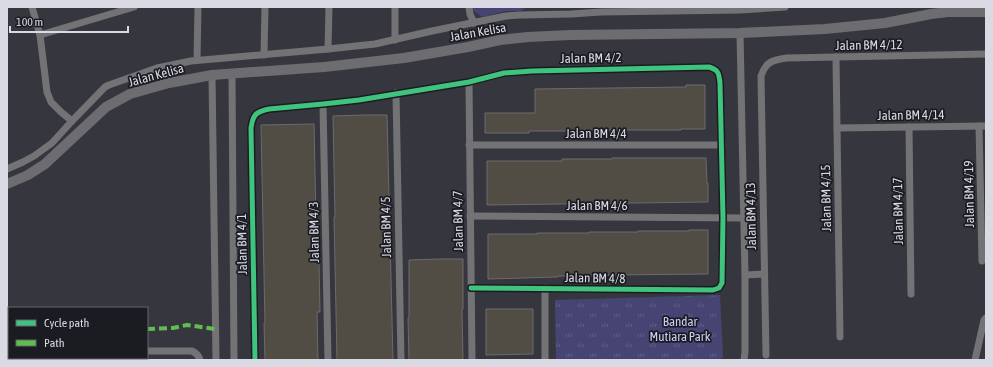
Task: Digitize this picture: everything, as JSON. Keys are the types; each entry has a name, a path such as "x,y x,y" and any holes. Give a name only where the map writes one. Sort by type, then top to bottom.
{"main road":[{"name":"Jalan Kelisa","path":"7,184 28,175 45,164 106,107 130,94 169,83 212,75 324,67 404,58 500,40 528,37 570,35 740,33 844,27 884,23 948,12 986,12"}],"street":[{"path":"32,7 40,35 46,87 49,99 72,121"},
{"path":"40,35 134,7"},
{"path":"197,60 198,7"},
{"path":"264,54 265,7"},
{"path":"328,50 329,7"},
{"path":"395,40 396,7"},
{"path":"469,7 474,23"},
{"path":"7,169 23,162 52,143 102,90 109,85 156,68 197,60 328,50 375,44 432,31 535,11 571,14 601,10 740,9 785,7"},
{"path":"740,33 745,275 744,360"},
{"name":"Jalan BM 4/12","path":"761,76 764,68 768,64 787,58 986,54"},
{"name":"Jalan BM 4/15","path":"836,57 840,338"},
{"name":"Jalan BM 4/2","path":"251,128 253,118 257,113 269,109 359,100 469,82 504,73 709,67 715,69 719,74 722,145"},
{"path":"232,73 234,360"},
{"path":"212,75 216,360"},
{"name":"Jalan BM 4/13","path":"761,76 766,355"},
{"name":"Jalan BM 4/7","path":"469,82 472,360"},
{"name":"Jalan BM 4/5","path":"396,93 401,360"},
{"name":"Jalan BM 4/3","path":"323,104 328,360"},
{"name":"Jalan BM 4/14","path":"837,128 983,126"},
{"name":"Jalan BM 4/19","path":"982,261 984,202 983,126"},
{"name":"Jalan BM 4/17","path":"908,127 911,294"},
{"name":"Jalan BM 4/1","path":"251,128 255,360"},
{"path":"722,145 723,218"},
{"name":"Jalan BM 4/4","path":"469,146 722,145"},
{"name":"Jalan BM 4/6","path":"470,216 744,218"},
{"name":"Jalan BM 4/8","path":"471,288 712,290 718,288 722,283 723,218"},
{"path":"745,275 764,274"},
{"path":"545,288 545,360"},
{"path":"975,360 984,320 986,318"},
{"path":"148,352 192,351 196,353 200,360"}],"green space":[{"path":"472,7 527,7 521,11 506,11 482,17 474,11"},
{"name":"Bandar Mutiara Park","path":"720,295 723,357 719,360 556,360 555,300"}],"building":[{"path":"686,85 705,85 705,129 579,130 529,131 529,133 485,133 485,113 535,113 535,89 686,87"},
{"path":"387,115 393,360 337,360 333,116"},
{"path":"314,124 320,312 317,312 318,360 265,360 261,125"},
{"path":"706,158 708,202 487,205 487,161 562,161 562,159"},
{"path":"708,230 708,274 558,276 488,279 488,234"},
{"path":"463,259 463,360 409,360 409,260"},
{"path":"486,309 533,309 533,354 486,355"}],"marked path":[{"path":"148,329 173,328 187,325 215,329"}],"cycle path":[{"path":"255,360 251,128 256,114 269,109 359,100 469,82 504,73 709,67 717,71 720,83 723,218 722,283 719,288 713,290 471,288"}]}
